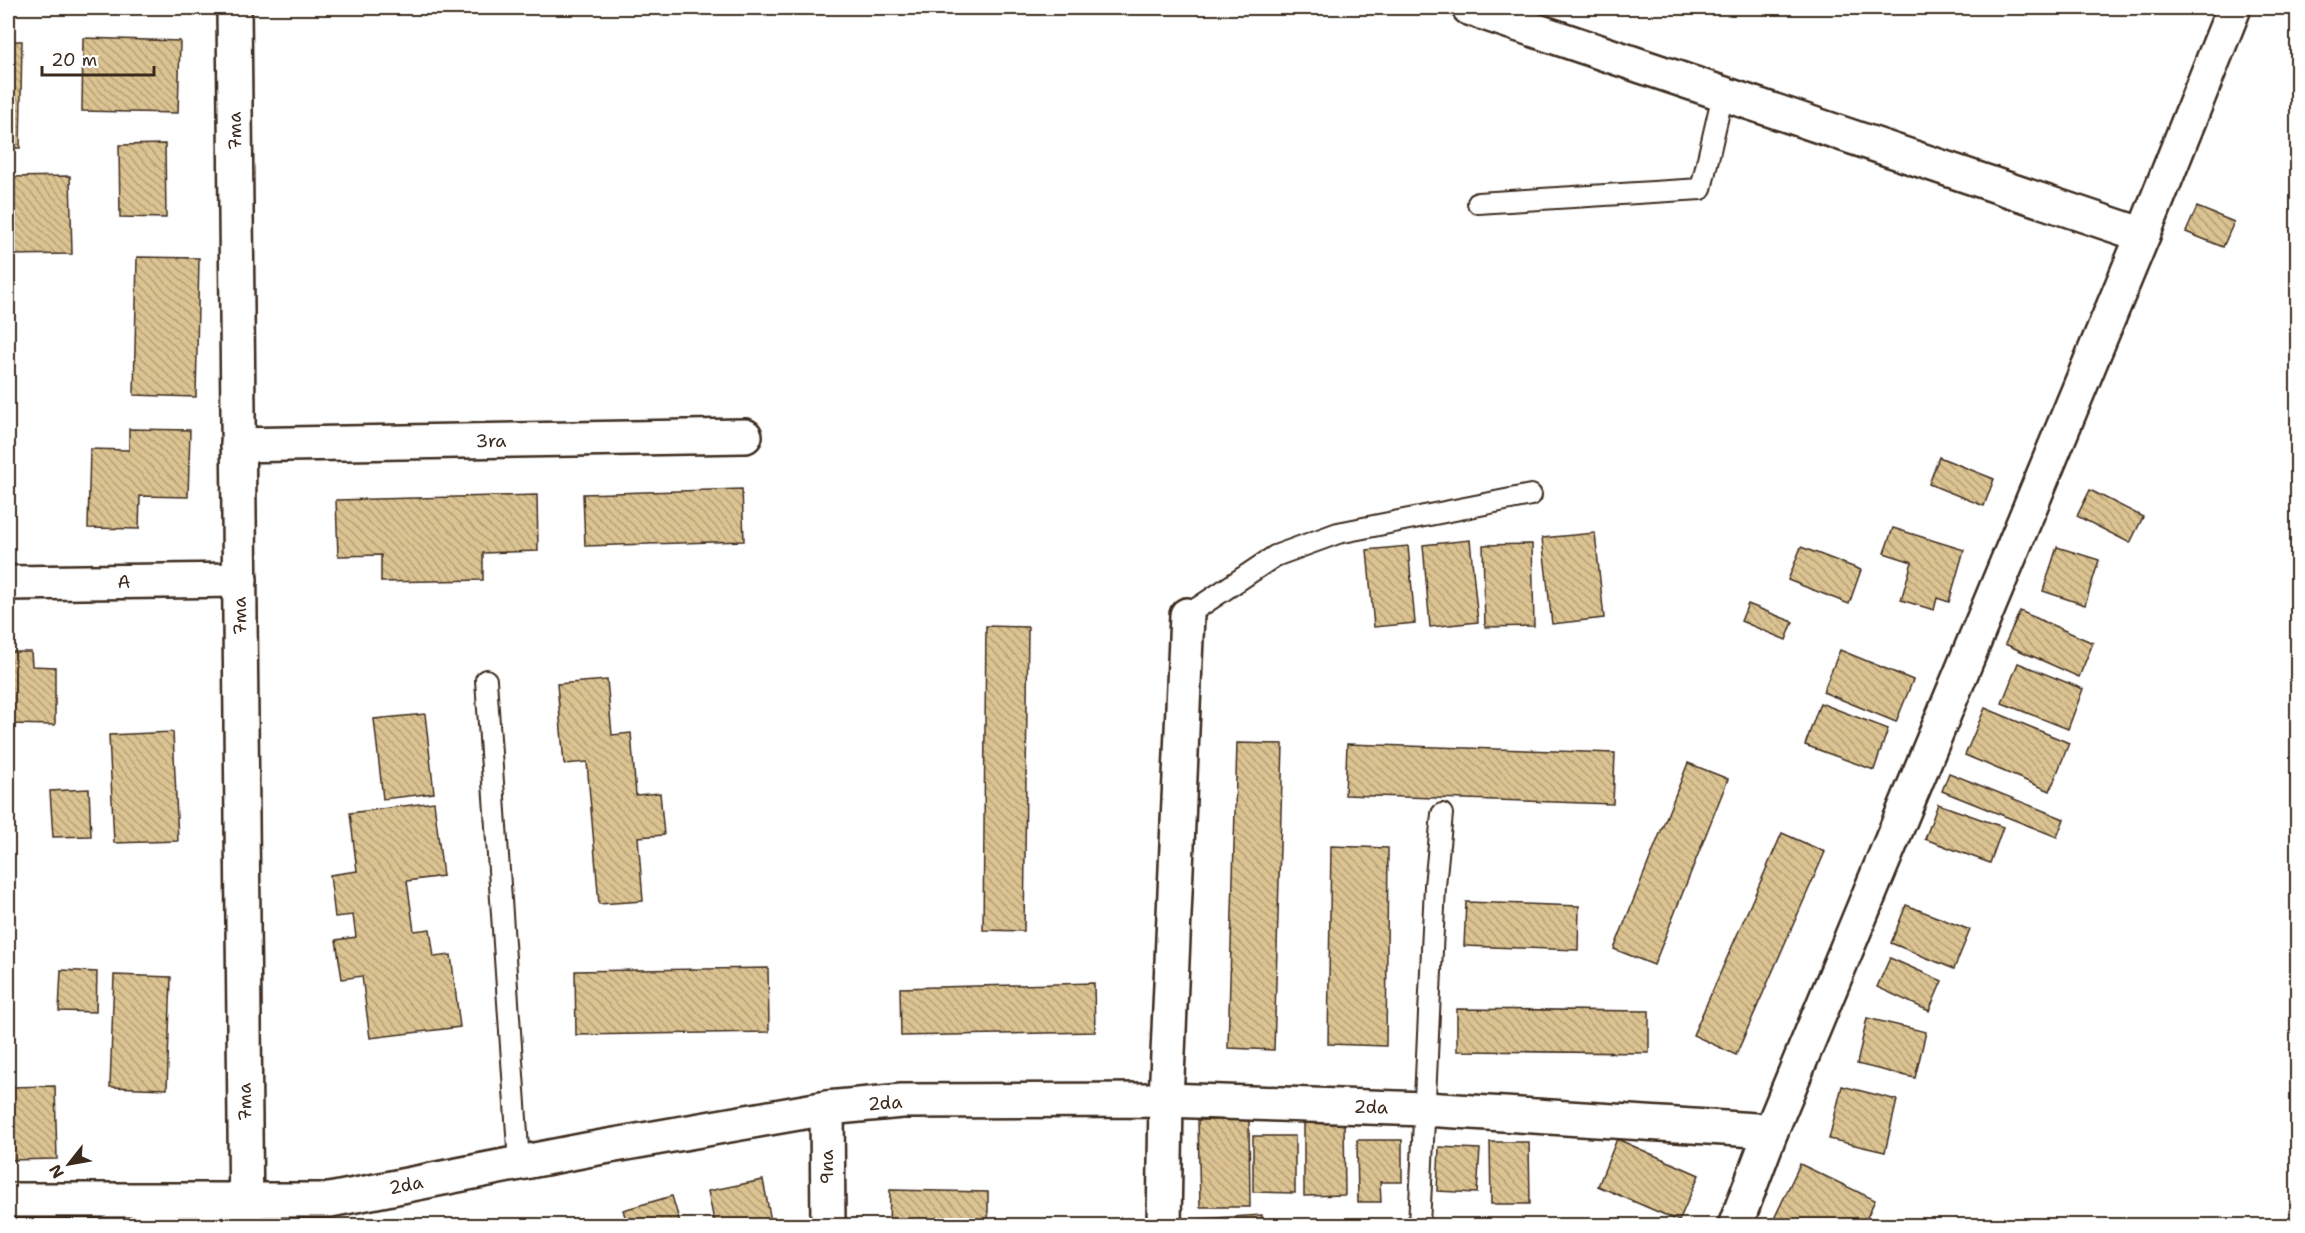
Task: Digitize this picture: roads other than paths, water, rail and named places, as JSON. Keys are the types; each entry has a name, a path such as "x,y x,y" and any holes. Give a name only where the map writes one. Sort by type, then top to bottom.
{"street":[{"name":"7ma","path":"234,8 246,1213"},
{"path":"1469,8 2143,235"},
{"path":"1735,1226 1771,1131 2235,8"},
{"name":"3ra","path":"238,446 745,436"},
{"name":"A","path":"8,583 240,580"},
{"path":"1164,1226 1166,1100 1187,615"},
{"name":"2da","path":"8,1200 246,1213 330,1200 519,1163 826,1108 902,1101 1166,1100 1425,1109 1771,1131"},
{"name":"9na","path":"826,1108 828,1226"}],"lane":[{"path":"1478,203 1701,189 1723,94"},
{"path":"1187,615 1275,556 1338,533 1531,495"},
{"path":"486,681 519,1163"},
{"path":"1419,1226 1434,886 1442,814"}]}
